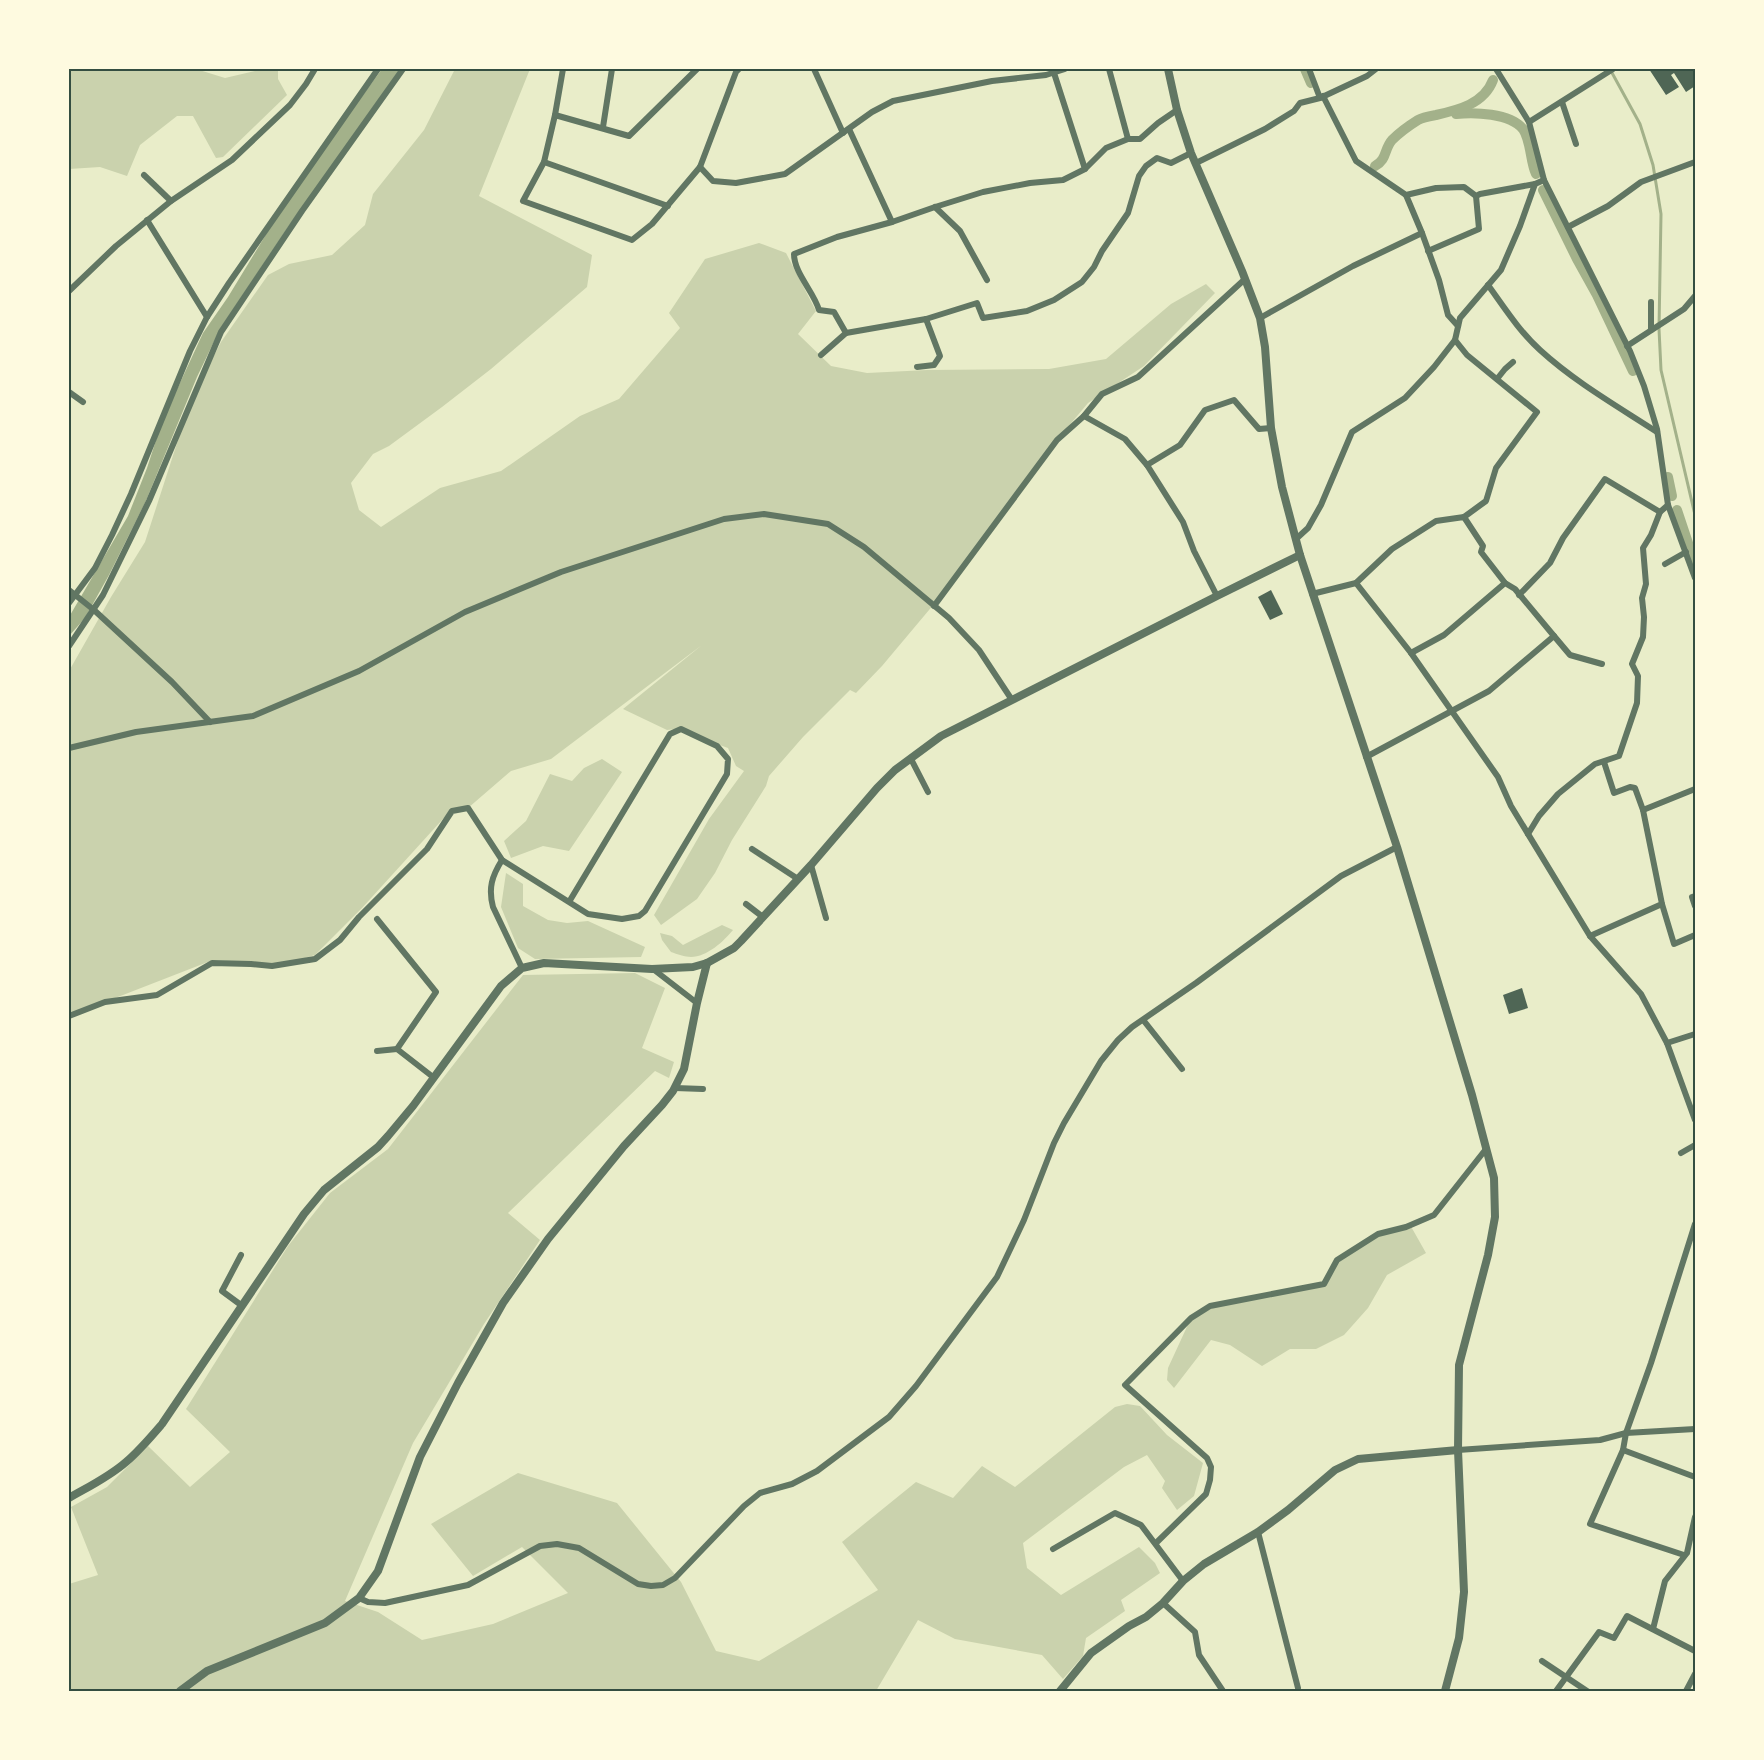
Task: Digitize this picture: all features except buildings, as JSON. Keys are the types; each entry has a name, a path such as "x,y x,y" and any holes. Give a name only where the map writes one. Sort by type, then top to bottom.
{"street":[{"path":"69,291 147,220 232,160 290,105 315,69"},
{"path":"69,603 72,593 95,568 112,536 190,351 207,317 378,69"},
{"path":"69,646 94,610 149,501 221,332 302,211 403,69"},
{"path":"564,69 544,162 524,201 632,240 652,224 700,167 737,70"},
{"path":"603,127 612,69"},
{"path":"555,116 603,127 629,136 697,69"},
{"path":"814,69 892,222"},
{"path":"700,167 713,181 736,183 785,174 872,112 893,101 980,82 1046,75 1065,69"},
{"path":"1109,69 1128,139"},
{"path":"1168,69 1177,110 1191,153 1260,318 1265,347 1271,428 1282,487 1300,555 1396,847 1472,1095 1494,1178 1495,1217 1488,1255 1459,1365 1458,1450 1464,1592 1459,1638 1445,1691"},
{"path":"1309,69 1321,97 1356,161 1406,195 1439,280 1448,315 1458,326"},
{"path":"1196,163 1265,129 1294,111 1300,103 1321,97 1367,76 1376,69"},
{"path":"1496,69 1529,122 1544,180 1627,346 1644,386 1657,432 1668,506 1695,578"},
{"path":"1529,122 1613,69"},
{"path":"1054,73 1085,169"},
{"path":"1562,102 1576,144"},
{"path":"846,333 834,312 819,310 794,263 794,254 837,237 892,222 983,192 1030,183 1063,180 1085,169 1106,148 1128,139 1140,139 1177,110"},
{"path":"821,355 846,333 926,319 977,303 983,318 1028,311 1054,300 1082,282 1094,267 1128,213 1139,176 1146,166 1157,158 1171,163 1191,153"},
{"path":"544,162 668,206"},
{"path":"1568,227 1608,206 1641,182 1695,162"},
{"path":"144,175 171,201"},
{"path":"1476,196 1536,184 1544,180"},
{"path":"1296,539 1308,528 1321,505 1352,432 1405,398 1455,340 1460,318 1500,270 1536,184"},
{"path":"1406,195 1436,188 1464,187 1476,196 1479,229 1428,251"},
{"path":"936,207 960,231 987,280"},
{"path":"147,220 207,317"},
{"path":"1260,318 1353,266 1422,233"},
{"path":"934,606 1057,440 1084,416 1102,394 1138,377 1245,279"},
{"path":"1488,285 1539,349 1584,384 1657,432"},
{"path":"1627,346 1684,309 1695,296"},
{"path":"1651,302 1653,329"},
{"path":"917,367 934,365 939,356 926,319"},
{"path":"1312,594 1356,583 1392,549 1436,521 1464,517 1486,501 1496,468 1537,412 1467,355 1455,340"},
{"path":"1497,379 1513,362"},
{"path":"69,392 83,402"},
{"path":"1147,465 1180,445 1205,410 1234,400 1259,429 1271,428"},
{"path":"1084,416 1125,440 1147,465 1183,522 1194,551 1217,596"},
{"path":"1519,596 1550,563 1563,538 1605,478 1660,512"},
{"path":"1528,834 1539,816 1558,794 1595,764 1619,756 1637,703 1638,676 1632,664 1643,637 1642,598 1646,584 1643,548 1660,512 1668,506"},
{"path":"69,748 136,732 253,716 359,671 465,612 550,577 724,519 764,514 828,524 864,547 949,618 980,650 1012,700"},
{"path":"1464,517 1483,546 1481,552 1505,583 1515,589 1570,656 1602,664"},
{"path":"1665,564 1686,552"},
{"path":"69,1498 104,1478 144,1445 171,1413 241,1305 304,1214 324,1190 378,1147 388,1136 413,1106 501,986 522,968 544,963 652,969 693,967 706,963 734,948 811,865 876,788 941,736 1300,555"},
{"path":"1356,583 1411,653 1498,777 1511,806 1590,936 1641,994 1667,1043 1695,1120"},
{"path":"1411,653 1444,636 1505,583"},
{"path":"72,593 94,610 172,682 210,722"},
{"path":"1366,757 1489,691 1554,636"},
{"path":"69,1016 105,1002 157,995 212,963 272,966 315,959 340,940 359,917 427,849 453,811 468,808 502,860 588,914 622,919 639,916 645,911 727,774 728,759 717,746 681,729 670,734 569,902"},
{"path":"911,759 928,792"},
{"path":"1604,762 1614,793 1635,788 1643,810 1662,904 1674,944 1695,935"},
{"path":"1643,810 1695,789"},
{"path":"358,1598 368,1602 385,1603 468,1586 540,1546 557,1544 579,1548 638,1584 663,1585 675,1578 744,1506 760,1493 792,1484 817,1472 889,1416 916,1386 997,1277 1024,1220 1059,1133 1101,1061 1118,1040 1132,1027 1341,876 1396,847"},
{"path":"752,849 798,879"},
{"path":"502,860 492,875 490,898 522,968"},
{"path":"811,865 826,918"},
{"path":"1695,896 1692,897 1695,906"},
{"path":"746,904 763,917"},
{"path":"1590,936 1662,904"},
{"path":"377,919 436,992 397,1049"},
{"path":"180,1691 207,1671 325,1623 358,1598 378,1571 420,1457 503,1303 548,1239 675,1088 684,1069 706,963"},
{"path":"652,969 697,1003"},
{"path":"1144,1020 1182,1069"},
{"path":"1667,1043 1695,1034"},
{"path":"377,1051 397,1049 433,1077"},
{"path":"675,1088 703,1089"},
{"path":"1681,1153 1695,1145"},
{"path":"1156,1543 1206,1494 1211,1467 1207,1458 1125,1385 1191,1318 1210,1306 1324,1284 1337,1260 1378,1234 1406,1227 1434,1215 1486,1149"},
{"path":"1684,1555 1590,1524 1623,1450 1626,1433 1695,1224"},
{"path":"241,1256 222,1291 241,1305"},
{"path":"1060,1691 1091,1653 1146,1617 1204,1564 1258,1532 1335,1470 1358,1459 1600,1440 1626,1433 1695,1429"},
{"path":"1623,1450 1695,1477"},
{"path":"1053,1548 1115,1513 1141,1525 1183,1581"},
{"path":"1653,1629 1665,1581 1684,1555 1688,1553 1695,1517"},
{"path":"1258,1532 1298,1688"},
{"path":"1163,1603 1195,1632 1199,1655 1223,1691"},
{"path":"1556,1691 1599,1632 1614,1638 1627,1616 1695,1651"},
{"path":"1542,1661 1587,1691"},
{"path":"1686,1691 1695,1674"}],"shaded area":[{"path":"69,69 196,69 225,78 263,69 278,69 278,79 287,95 223,157 216,158 193,116 177,116 140,145 127,176 100,167 69,169"},
{"path":"382,69 400,69 288,227 220,329 197,377 145,503 85,618 69,636 69,617 128,516 162,422 203,333 228,297 293,190"},
{"path":"455,69 530,69 479,196 592,255 587,287 491,369 389,446 373,454 351,483 359,510 381,527 440,488 501,471 580,416 619,399 680,328 669,313 705,259 759,243 786,253 816,311 798,334 831,366 867,373 1049,369 1106,359 1171,304 1206,284 1215,293 1144,366 1088,403 1057,440 950,585 882,666 856,693 850,690 803,737 769,776 766,786 732,840 715,873 697,899 661,925 654,915 709,819 744,771 736,766 728,748 675,729 667,730 623,709 702,645 551,759 511,771 468,808 452,809 362,908 315,955 282,965 213,960 69,1016 69,671 145,542 191,400 221,342 268,275 289,264 332,255 365,225 373,194 424,130"},
{"path":"602,759 622,772 569,851 543,846 511,858 504,841 526,821 550,774 572,781 584,768"},
{"path":"506,873 523,884 523,906 548,920 567,923 588,921 645,947 641,957 535,959 518,948 501,907"},
{"path":"722,925 733,930 715,948 691,957 671,952 660,933 672,936 683,945"},
{"path":"635,973 665,988 642,1048 674,1062 669,1078 655,1071 508,1213 540,1240 484,1324 413,1443 345,1601 378,1612 422,1640 493,1624 568,1593 522,1547 473,1576 431,1524 518,1473 617,1503 681,1582 716,1651 759,1661 878,1590 842,1542 916,1482 953,1498 982,1466 1015,1487 1115,1407 1127,1404 1140,1406 1167,1435 1203,1463 1194,1496 1177,1510 1162,1488 1165,1481 1147,1455 1124,1467 1023,1543 1027,1568 1061,1595 1139,1547 1155,1563 1160,1573 1121,1600 1125,1611 1086,1638 1083,1656 1063,1679 1042,1655 955,1639 918,1620 876,1691 69,1691 69,1584 98,1575 71,1507 107,1487 148,1446 190,1487 230,1452 186,1409 288,1246 330,1193 388,1149 523,975"},
{"path":"1409,1223 1426,1253 1387,1275 1368,1308 1344,1335 1316,1349 1290,1349 1262,1366 1230,1345 1211,1340 1174,1388 1167,1380 1168,1368 1191,1318 1217,1306 1324,1284 1337,1260 1367,1239"}],"waterway":[{"path":"1305,69 1311,83"},
{"path":"1611,71 1640,124 1653,165 1661,214 1659,329 1661,370 1695,515"},
{"path":"1375,166 1384,158 1392,140 1408,127 1422,118 1469,105 1483,95 1493,80"},
{"path":"1456,114 1491,115 1517,124 1526,134 1536,174"},
{"path":"1543,190 1633,371"},
{"path":"1668,477 1672,496"},
{"path":"1677,510 1695,564"}]}
